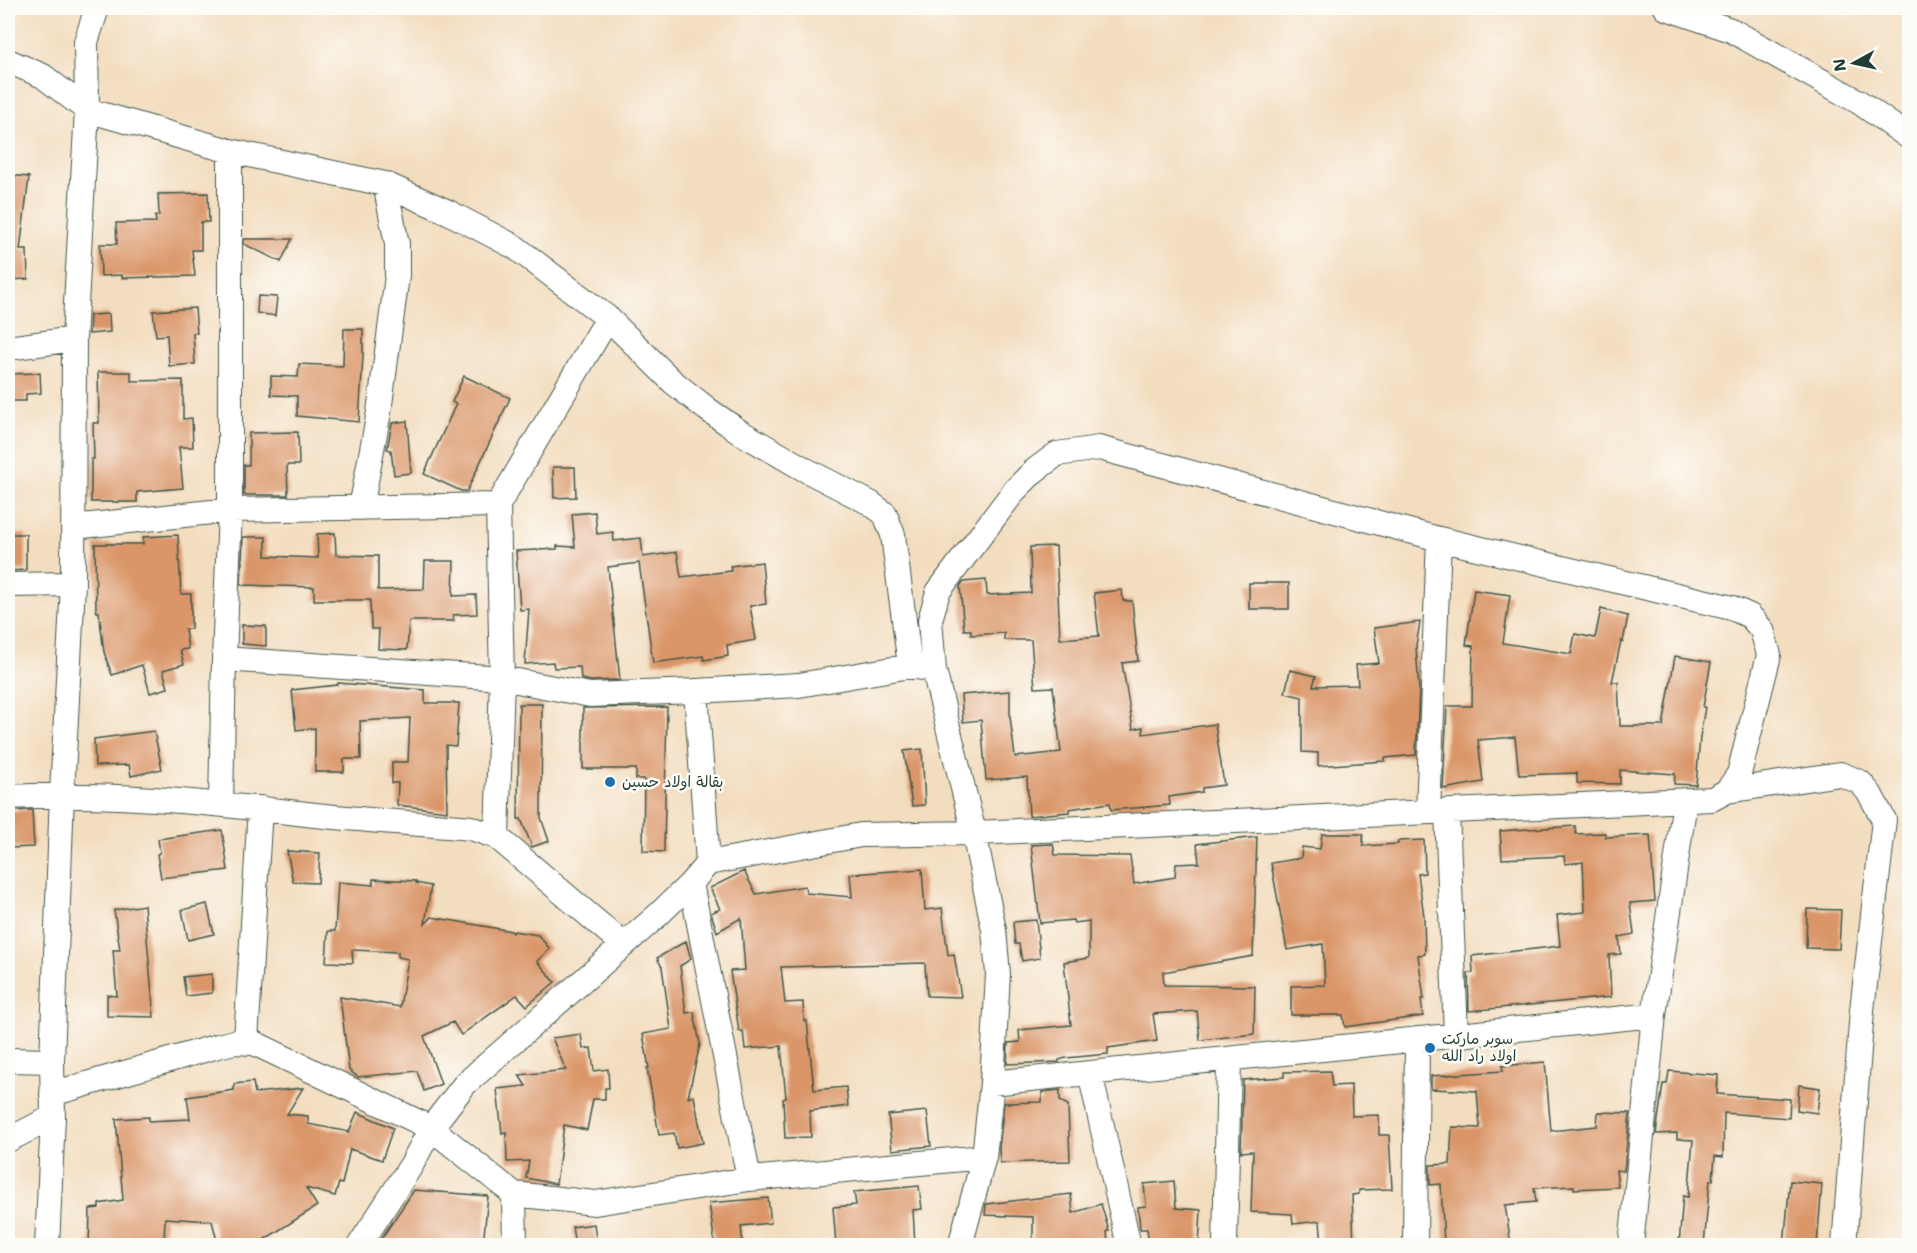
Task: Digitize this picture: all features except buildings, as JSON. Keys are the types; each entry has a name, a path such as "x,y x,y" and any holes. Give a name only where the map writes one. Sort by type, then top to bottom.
{"street":[{"path":"46,1245 72,584 74,339 87,110 86,42 97,8"},
{"path":"1666,8 1731,30 1859,102 1910,138"},
{"path":"8,61 44,76 87,110 230,151 385,184 448,212 515,247 608,318 673,382 707,409 740,432 870,503 885,514 893,536 910,666"},
{"path":"221,804 230,510 230,151"},
{"path":"361,508 379,412 397,276 397,244 385,184"},
{"path":"496,837 502,678 498,505 608,318"},
{"path":"8,348 74,339"},
{"path":"359,1245 412,1164 431,1128 465,1084 624,945 691,883 708,863 861,835 974,832 1712,799 1727,790 1739,774 1769,655 1762,630 1750,616 1732,608 1439,539 1099,448 1057,454 1015,490 938,592 930,620 934,670 974,832 994,930 998,974 992,1083 984,1157 960,1245"},
{"path":"73,527 230,510 498,505"},
{"path":"1439,539 1438,812 1456,1035"},
{"path":"8,585 72,584"},
{"path":"224,659 502,678 590,695 799,685 910,666 934,670"},
{"path":"696,691 708,863"},
{"path":"1727,790 1840,774 1860,782 1870,794 1884,820 1862,1010 1844,1245"},
{"path":"8,797 62,794 221,804 471,828 496,837 624,945"},
{"path":"1631,1245 1654,1015 1685,801"},
{"path":"246,1041 260,808"},
{"path":"691,883 749,1179"},
{"path":"992,1083 1654,1015"},
{"path":"1415,1245 1417,1039"},
{"path":"8,1140 52,1105 218,1046 246,1041 431,1128 514,1194 595,1203 749,1179 984,1157"},
{"path":"1225,1245 1229,1059"},
{"path":"8,1060 52,1061"},
{"path":"1090,1073 1129,1245"},
{"path":"514,1194 515,1245"}],"place":[{"name":"بقالة اولاد حسين","path":"610,782"},
{"name":"سوبر ماركت اولاد راد الله","path":"1430,1048"}]}
